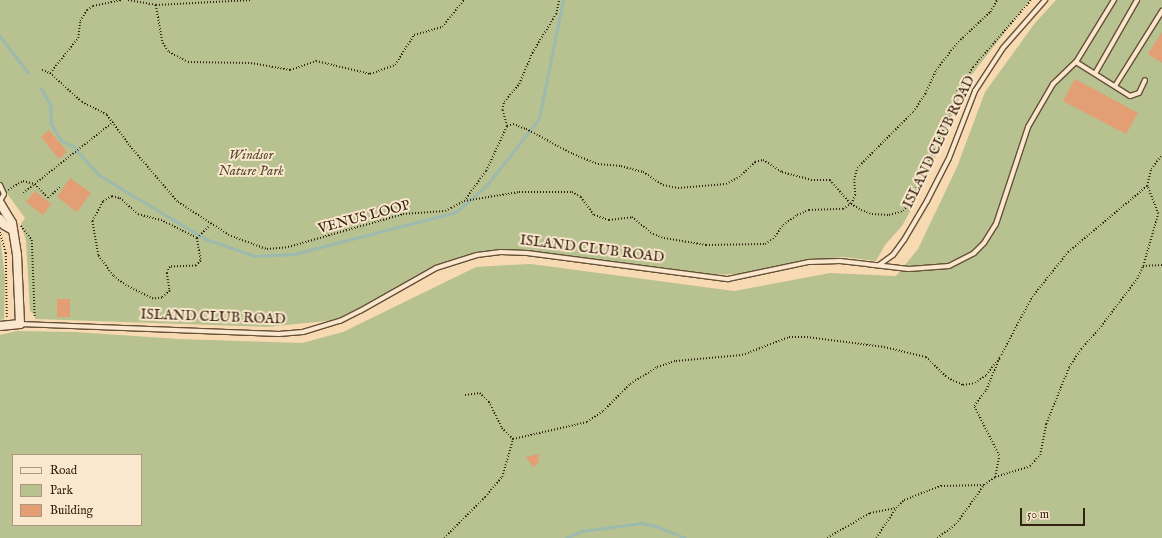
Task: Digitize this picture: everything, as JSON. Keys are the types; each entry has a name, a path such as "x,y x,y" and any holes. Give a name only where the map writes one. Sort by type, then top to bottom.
{"street":[{"path":"0,202 12,223 11,229 17,255 20,324"},
{"path":"0,219 4,225 11,229"},
{"name":"ISLAND CLUB ROAD","path":"4,325 20,324"}],"lane":[{"name":"ISLAND CLUB ROAD","path":"20,324 279,334 303,332 340,321 436,268 477,255 501,252 527,253 728,279 809,262 840,261 879,266 900,245 927,201 949,158 975,91 1003,48 1045,0"},
{"path":"879,266 909,269 943,267 962,261 984,243 996,224 1028,128 1053,84 1076,62 1114,0"},
{"path":"1096,72 1137,0"},
{"path":"1115,86 1162,11"},
{"path":"1076,62 1096,72 1124,93 1136,96 1144,80"},
{"path":"0,185 4,194 0,202"}],"path":[{"path":"42,70 50,73 78,38 80,21 87,10 93,6 121,0"},
{"path":"128,0 156,5 252,0"},
{"path":"156,5 163,43 169,52 188,62 251,63 290,70 316,61 370,74 395,65 414,35 442,27 464,0"},
{"path":"559,0 556,14 532,53 519,84 504,102 502,110 507,126 512,124 526,129 598,164 621,166 643,172 663,185 678,188 726,184 739,177 756,162 763,160 782,172 811,180 830,180 852,204 872,214 889,215 903,211 920,183 949,117 957,90 973,67 1031,0"},
{"path":"464,201 477,201 507,193 572,192 581,197 594,215 603,219 632,217 653,234 664,238 706,245 732,246 765,244 773,239 783,224 797,215 809,210 843,210 852,204 855,195 854,180 856,168 912,112 925,94 936,70 956,44 990,12 997,0"},
{"name":"VENUS LOOP","path":"50,73 82,102 107,114 164,189 178,202 210,225 248,244 267,249 288,247 403,214 445,211 464,201 486,171 507,126"},
{"path":"23,193 112,122"},
{"path":"937,538 956,524 984,485 995,477 1036,462 1040,455 1046,424 1069,367 1081,349 1099,329 1136,279 1143,266 1158,214 1147,186 1151,168 1162,155"},
{"path":"4,194 18,182 35,184 48,198 60,187"},
{"path":"995,477 998,456 974,406 986,390 1001,356 1032,297 1068,252 1147,186"},
{"path":"116,196 138,214 161,220 198,238 202,256 200,264 186,267 170,267 167,273 170,291 162,298 153,298 126,286 105,267 98,255 92,221 106,199 116,196"},
{"path":"19,222 32,240 35,324"},
{"path":"198,238 210,225"},
{"path":"0,232 7,266 4,325"},
{"path":"1143,266 1162,265"},
{"path":"513,439 587,422 603,411 630,384 657,367 676,361 742,355 789,337 807,337 877,346 926,357 948,378 963,385 975,383 986,375 1001,356"},
{"path":"465,395 480,392 489,402 502,428 513,439"},
{"path":"444,538 485,497 502,477 513,439"},
{"path":"876,538 896,508 904,500 942,486 984,485"},
{"path":"827,538 870,513 896,508"}],"green space":[{"name":"Windsor Nature Park","path":"0,0 1030,0 966,82 922,190 902,226 885,245 876,261 844,257 798,261 754,273 711,275 529,252 493,251 451,261 336,320 267,327 35,319 35,315 30,311 26,241 21,224 25,218 0,184"},
{"path":"1056,0 1162,0 1162,538 0,538 0,335 17,331 75,332 179,339 302,343 343,332 476,267 531,264 734,291 830,273 896,276 918,249 957,167 985,92 1035,23"},
{"path":"0,237 5,278 4,319 0,320"}],"building":[{"path":"1162,32 1162,63 1148,54"},
{"path":"1075,79 1138,113 1126,134 1063,101"},
{"path":"49,130 67,152 59,159 41,137"},
{"path":"70,178 91,193 77,212 57,197"},
{"path":"35,191 51,204 43,215 26,202"},
{"path":"57,299 70,299 70,317 57,317"},
{"path":"539,454 538,463 533,467 526,457"}],"waterway":[{"path":"41,88 51,105 51,123 61,140 74,147 99,175 206,239 255,256 294,254 456,212 486,186 539,119 563,0"},
{"path":"0,36 28,72"},
{"path":"566,538 582,531 641,523 656,526 685,538"}]}
